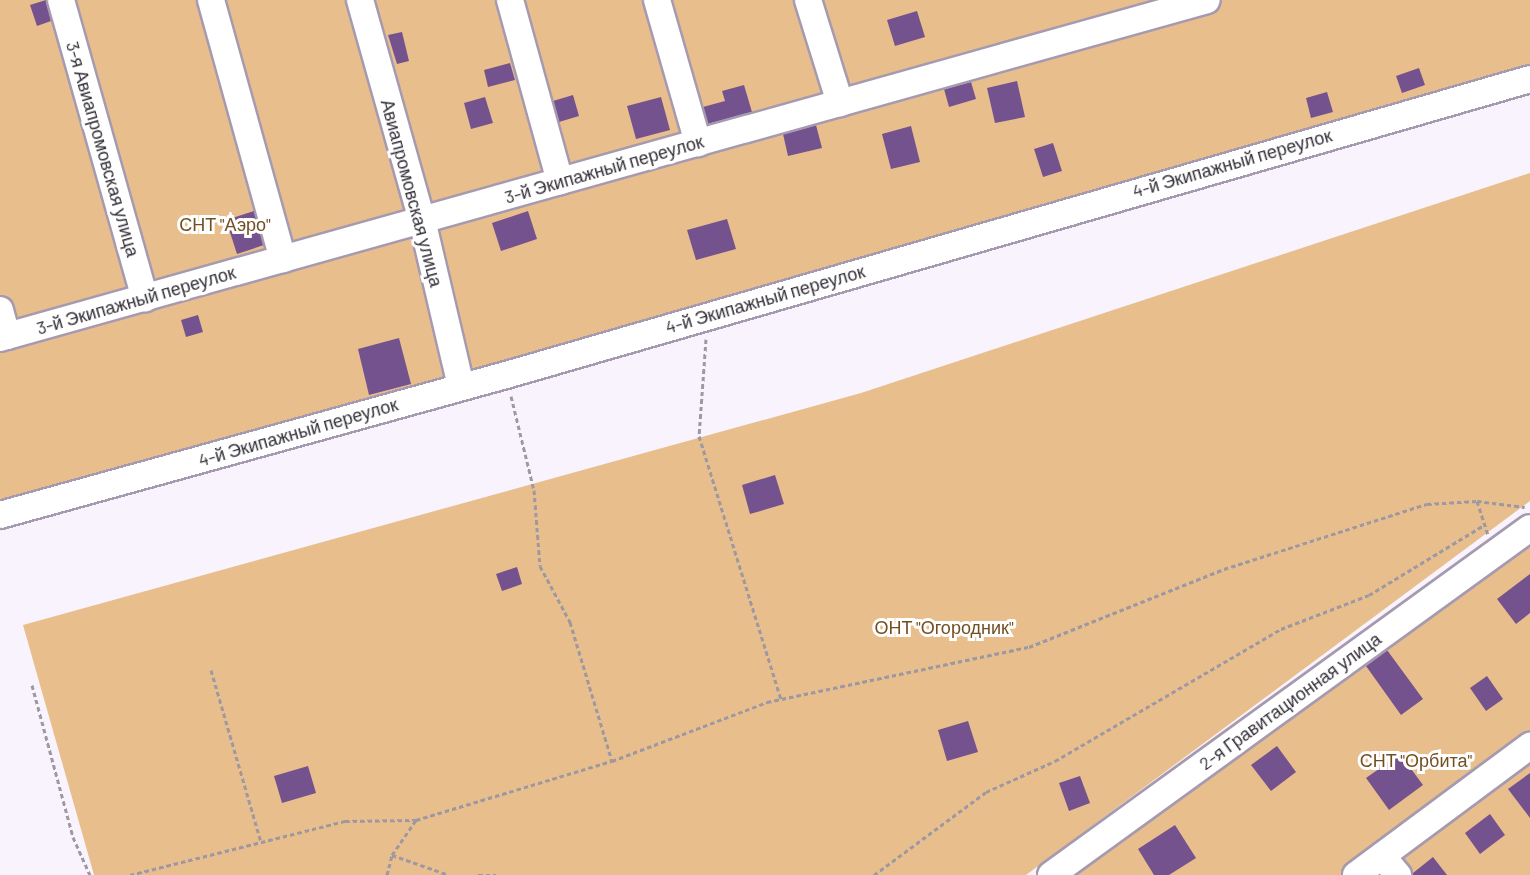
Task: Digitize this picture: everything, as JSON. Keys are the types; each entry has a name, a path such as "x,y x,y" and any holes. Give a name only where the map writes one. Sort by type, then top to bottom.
{"lane":[{"name":"3-я Авиапромовская улица","path":"61,0 145,298"},
{"path":"211,0 283,259"},
{"name":"Авиапромовская улица","path":"360,0 422,220 461,386"},
{"path":"510,0 560,181"},
{"path":"657,0 698,142"},
{"path":"808,0 840,103"},
{"name":"3-й Экипажный переулок","path":"4,337 1207,0"},
{"name":"4-й Экипажный переулок","path":"0,515 506,375 1530,79"},
{"path":"0,310 4,337"},
{"name":"2-я Гравитационная улица","path":"1051,875 1530,528"},
{"path":"1356,875 1390,865 1530,746"}],"path":[{"path":"710,315 702,366 699,436 781,699"},
{"path":"506,375 534,490 540,566 570,622 612,761"},
{"path":"1477,501 1484,525 1497,551"},
{"path":"130,875 345,821 416,820 612,761 781,699 1029,647 1224,569 1427,504 1477,501 1530,508"},
{"path":"874,875 986,792 1055,761 1281,629 1369,595 1484,525"},
{"path":"211,670 261,842"},
{"path":"32,685 73,837 90,875"},
{"path":"387,875 392,855 416,820"},
{"path":"392,855 449,875"},
{"path":"478,875 496,875"}],"green space":[{"name":"СНТ \"Аэро\"","path":"0,0 1530,0 1530,85 0,522"},
{"name":"ОНТ \"Огородник\"","path":"1530,173 1530,501 1026,875 94,875 23,625 861,393"},
{"name":"СНТ \"Орбита\"","path":"1530,532 1530,875 1065,875"}],"building":[{"path":"46,0 51,21 37,26 30,5"},
{"path":"917,11 925,37 895,46 887,20"},
{"path":"402,32 409,61 397,64 388,35"},
{"path":"510,63 515,80 488,87 484,70"},
{"path":"1419,68 1425,85 1402,93 1396,76"},
{"path":"1017,81 1025,117 995,123 987,88"},
{"path":"971,82 976,99 949,107 944,89"},
{"path":"744,85 752,112 708,124 703,107 725,101 722,91"},
{"path":"1327,92 1333,112 1311,118 1306,98"},
{"path":"573,95 579,116 559,122 553,101"},
{"path":"485,97 493,123 471,129 464,103"},
{"path":"661,97 670,130 636,139 627,106"},
{"path":"816,125 822,148 788,156 783,134"},
{"path":"911,126 920,162 891,169 882,134"},
{"path":"1053,143 1062,171 1043,177 1034,149"},
{"path":"254,211 264,245 237,254 226,220"},
{"path":"528,211 537,239 501,251 492,223"},
{"path":"727,219 736,249 696,260 687,230"},
{"path":"198,315 203,332 186,337 181,320"},
{"path":"399,338 411,384 369,395 358,349"},
{"path":"775,475 784,504 750,514 742,485"},
{"path":"517,567 522,584 502,591 496,574"},
{"path":"1530,574 1530,613 1516,624 1497,599"},
{"path":"1387,650 1423,699 1401,715 1366,666"},
{"path":"1487,676 1503,699 1486,711 1470,688"},
{"path":"968,721 978,752 947,761 938,730"},
{"path":"1277,746 1296,772 1271,791 1251,765"},
{"path":"1400,754 1423,785 1389,810 1366,778"},
{"path":"308,766 316,793 282,803 274,776"},
{"path":"1530,773 1530,818 1508,789"},
{"path":"1080,776 1090,803 1069,811 1059,783"},
{"path":"1490,814 1505,835 1480,854 1465,833"},
{"path":"1175,825 1196,858 1169,875 1154,875 1138,849"},
{"path":"1433,857 1447,875 1413,875 1413,873"}]}
